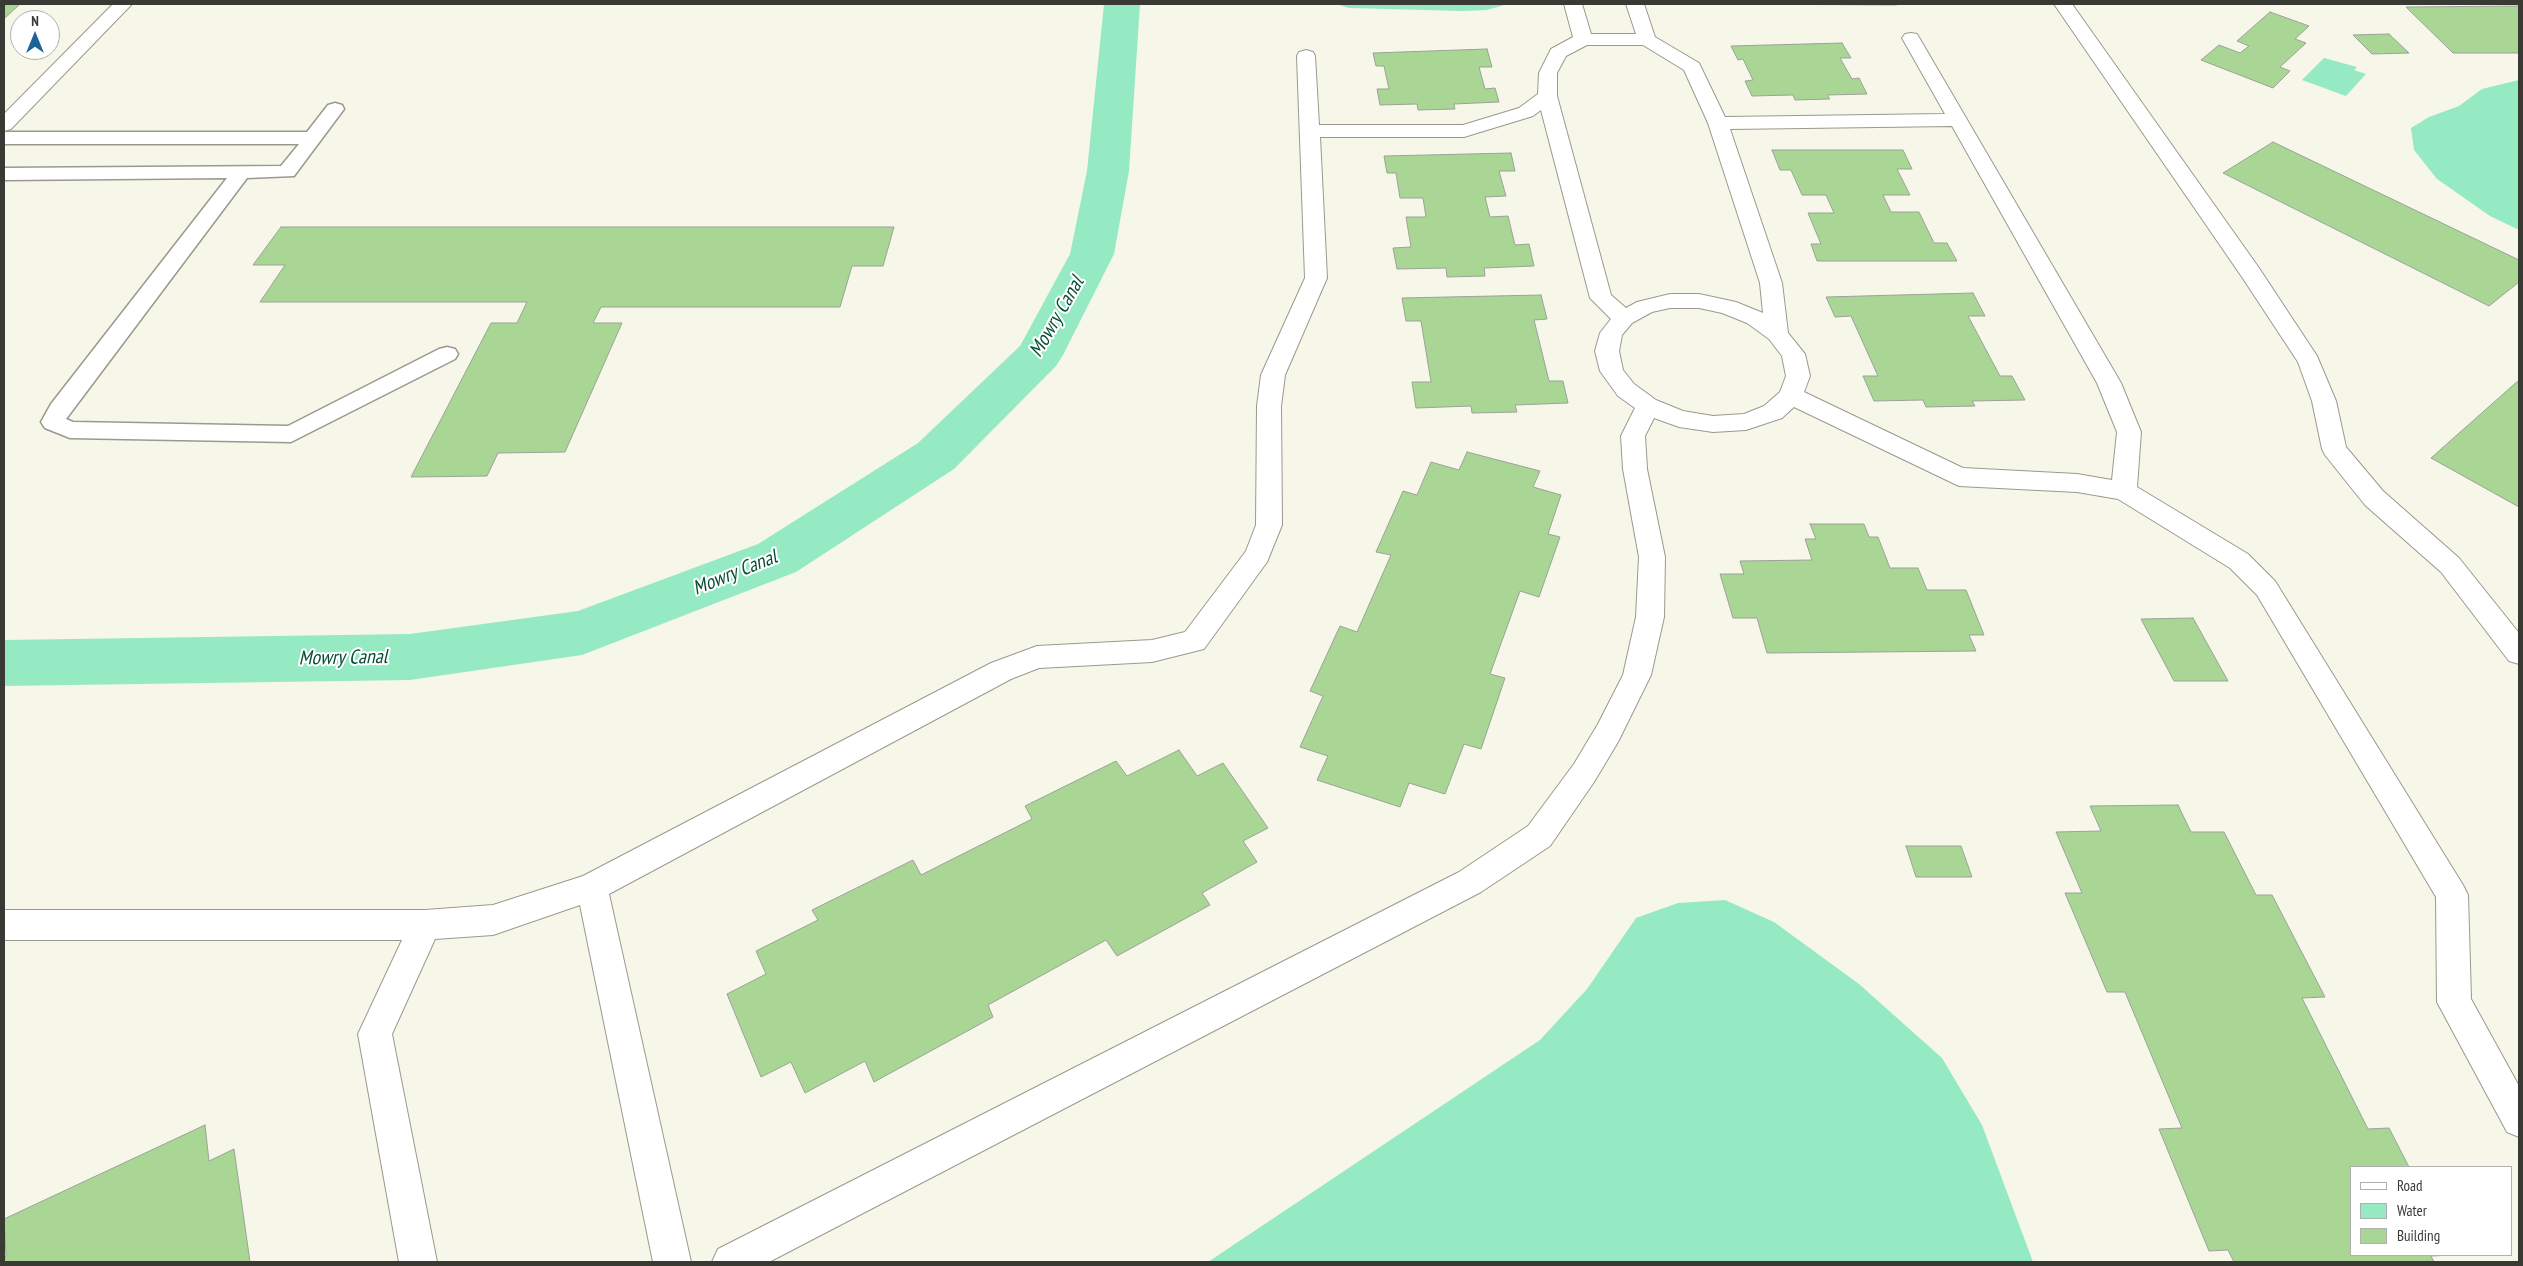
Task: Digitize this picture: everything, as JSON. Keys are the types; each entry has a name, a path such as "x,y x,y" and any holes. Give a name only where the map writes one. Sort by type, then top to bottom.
{"street":[{"path":"4,125 123,4"},
{"path":"1573,4 1583,39"},
{"path":"1635,4 1648,40"},
{"path":"2063,4 2251,273 2309,361 2324,401 2334,449 2374,498 2450,565 2519,653"},
{"path":"1911,38 2109,383 2129,432 2124,491"},
{"path":"1624,318 1601,298 1547,96 1548,73 1558,53 1583,39 1648,40 1692,67 1718,122 1771,283 1777,334"},
{"path":"4,925 424,925 492,920 592,887 1001,671 1037,657 1152,652 1194,641 1258,555 1269,525 1269,406 1273,375 1316,278 1306,56"},
{"path":"1310,131 1464,131 1526,112 1547,96"},
{"path":"1718,122 1959,120"},
{"path":"1670,301 1699,301 1728,307 1755,318 1777,334 1793,354 1798,376 1791,396 1773,412 1746,422 1713,424 1679,418 1648,406 1626,390 1612,370 1607,351 1611,333 1624,318 1645,307 1670,301"},
{"path":"1791,396 1960,477 2077,483 2124,491 2239,561 2266,588 2452,895 2454,1002 2519,1120"},
{"path":"731,1262 1461,887 1539,836 1584,773 1608,734 1637,675 1650,617 1652,557 1635,469 1633,436 1648,406"},
{"path":"592,887 672,1262"},
{"path":"418,1262 374,1034 424,925"}],"lane":[{"path":"4,174 287,172 335,109"},
{"path":"4,138 313,138"},
{"path":"242,173 59,410 53,422 70,430 291,434 447,354"}],"water":[{"path":"1336,4 1508,4 1487,10 1462,11 1349,8"},
{"path":"1737,4 1903,4 1894,6"},
{"path":"2324,58 2357,67 2354,70 2366,74 2346,96 2302,80"},
{"path":"2519,80 2519,230 2490,216 2437,179 2414,150 2411,128 2429,117 2459,106 2482,89"},
{"path":"1725,900 1774,922 1859,984 1942,1058 1982,1125 2033,1262 1208,1262 1540,1040 1587,989 1636,918 1678,903"}],"building":[{"path":"4,4 20,4 14,10 10,10 10,13 4,19"},
{"path":"2519,6 2519,53 2453,53 2406,7"},
{"path":"2270,12 2309,26 2295,39 2306,43 2280,67 2290,71 2273,88 2201,60 2219,45 2240,53 2249,46 2237,41"},
{"path":"2389,34 2409,53 2372,54 2353,35"},
{"path":"1842,43 1851,58 1840,58 1852,79 1859,78 1867,94 1827,95 1830,99 1795,100 1793,95 1752,96 1745,81 1753,80 1743,59 1738,60 1731,46"},
{"path":"1487,49 1492,67 1479,67 1485,89 1495,88 1499,102 1454,104 1455,109 1418,110 1417,104 1380,105 1377,89 1389,89 1384,66 1376,66 1373,53"},
{"path":"2273,142 2519,260 2519,282 2489,306 2223,173"},
{"path":"1772,150 1903,150 1912,169 1897,169 1910,195 1883,195 1891,212 1919,212 1934,243 1947,243 1957,261 1817,261 1811,244 1821,244 1808,213 1834,213 1826,195 1802,195 1791,170 1780,170"},
{"path":"1511,153 1515,171 1499,171 1506,196 1485,197 1490,217 1508,216 1515,245 1529,244 1534,266 1484,268 1485,276 1447,277 1446,268 1397,269 1393,248 1411,247 1406,217 1426,217 1423,198 1400,198 1396,173 1387,173 1384,156"},
{"path":"281,227 894,227 883,266 852,266 840,307 601,307 593,323 622,323 565,452 498,453 487,476 411,477 491,323 517,323 527,302 260,302 285,265 253,265"},
{"path":"1973,293 1985,316 1968,316 2000,376 2012,376 2025,400 1972,401 1975,406 1926,407 1923,400 1874,401 1863,376 1878,376 1851,316 1835,317 1826,297"},
{"path":"1541,295 1547,319 1534,320 1549,381 1563,381 1568,403 1515,405 1517,412 1472,413 1471,406 1416,408 1412,382 1431,382 1421,321 1406,321 1402,298"},
{"path":"2519,380 2519,507 2431,458"},
{"path":"1467,452 1540,471 1533,487 1561,495 1548,534 1560,537 1539,597 1520,591 1490,674 1505,678 1481,749 1464,744 1445,794 1409,783 1400,807 1317,780 1328,756 1300,747 1323,696 1310,691 1340,626 1357,632 1391,555 1376,552 1403,491 1417,495 1431,462 1459,470"},
{"path":"1810,524 1864,524 1869,537 1878,537 1890,568 1918,568 1927,590 1966,590 1984,635 1969,635 1976,651 1767,653 1757,618 1733,618 1720,574 1744,574 1740,561 1812,560 1805,539 1816,539"},
{"path":"2193,618 2228,681 2174,681 2141,619"},
{"path":"1179,750 1197,776 1223,763 1268,828 1243,841 1257,862 1202,893 1210,905 1117,956 1106,940 988,1005 993,1017 874,1082 865,1061 805,1093 791,1062 761,1077 727,994 766,974 756,951 818,920 812,910 913,860 921,875 1032,819 1025,806 1116,761 1127,776"},
{"path":"2178,805 2191,832 2224,832 2256,895 2272,895 2325,997 2302,998 2368,1129 2389,1128 2408,1166 2350,1166 2350,1256 2431,1256 2434,1262 2234,1262 2228,1250 2209,1251 2159,1129 2182,1128 2125,992 2107,992 2065,893 2082,893 2056,832 2101,831 2090,806"},
{"path":"1906,846 1961,846 1972,877 1916,877"},
{"path":"205,1125 209,1161 234,1149 250,1262 4,1262 6,1255 4,1219"}],"waterway":[{"name":"Mowry Canal","path":"4,663 410,657 582,633 777,558 936,456 1039,355 1092,254 1108,171 1122,4"}]}
